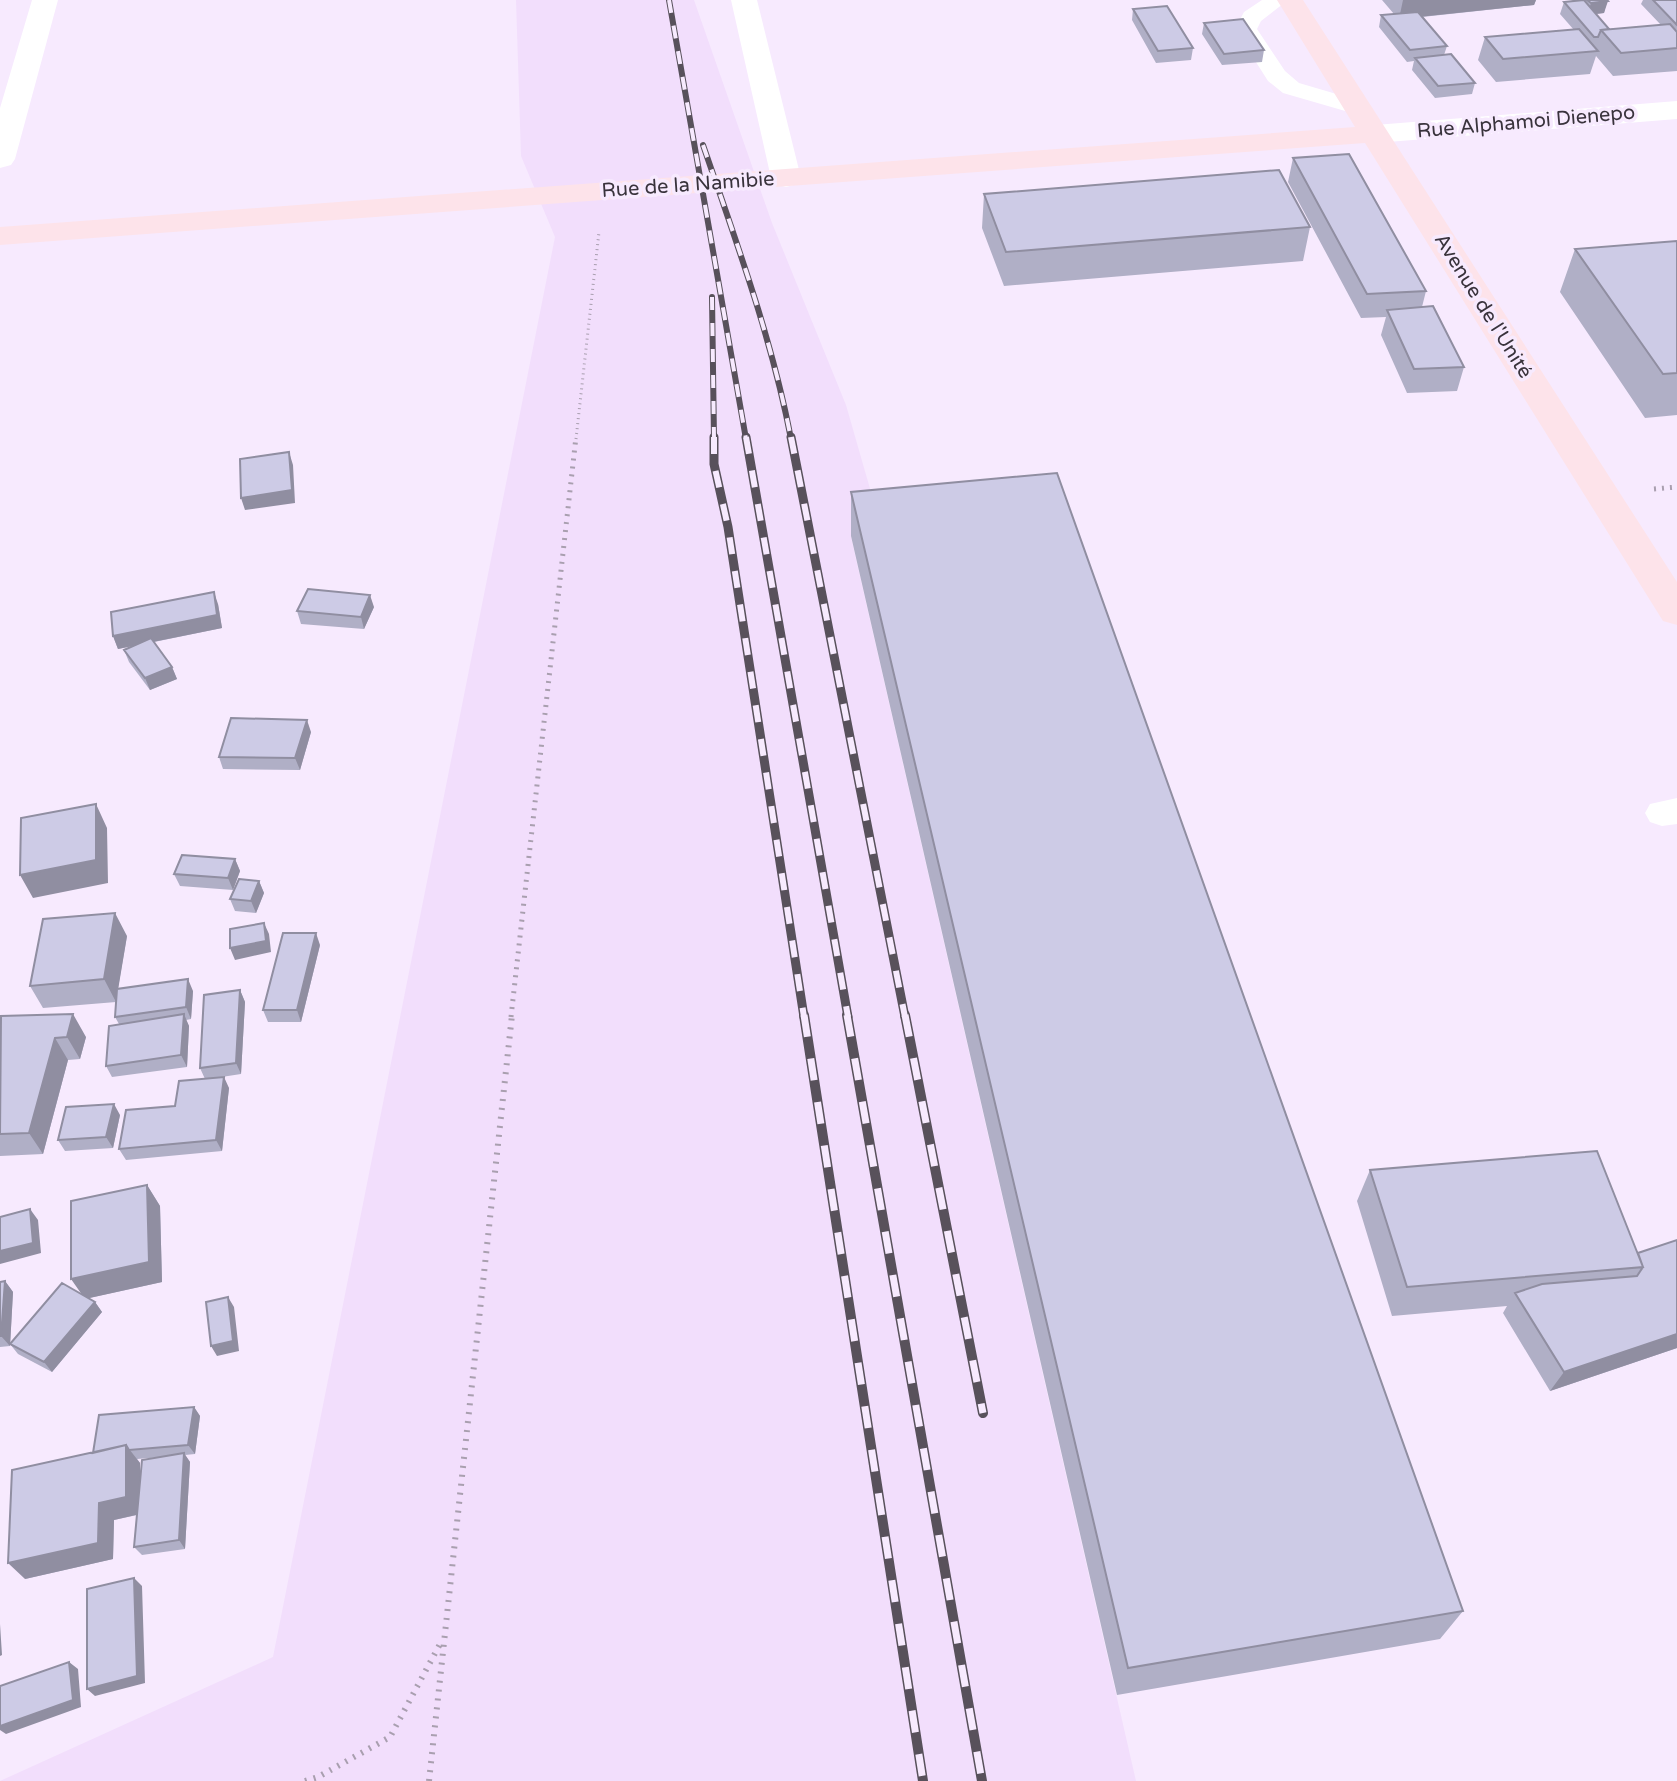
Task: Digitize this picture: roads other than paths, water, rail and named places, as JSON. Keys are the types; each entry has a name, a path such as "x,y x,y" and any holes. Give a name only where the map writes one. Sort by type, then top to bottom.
{"street":[{"path":"0,159 45,0"},
{"path":"744,0 786,178"},
{"name":"Avenue de l'Unité","path":"1290,0 1572,451 1677,612"},
{"path":"0,53 31,51"},
{"name":"Rue Alphamoi Dienepo","path":"1367,121 1677,110"},
{"name":"Rue de la Namibie","path":"0,236 786,178 1367,121"}],"lane":[{"path":"1277,0 1252,17 1246,29 1276,76 1291,88 1367,121"}],"railway":[{"path":"669,0 746,439"},
{"path":"703,145 764,327 791,439"},
{"path":"712,297 714,439"},
{"path":"746,437 848,1017"},
{"path":"791,437 905,1017"},
{"path":"714,439 714,464 728,527 804,1017"},
{"path":"804,1015 923,1781"},
{"path":"847,1015 982,1781"},
{"path":"905,1015 983,1413"}]}
